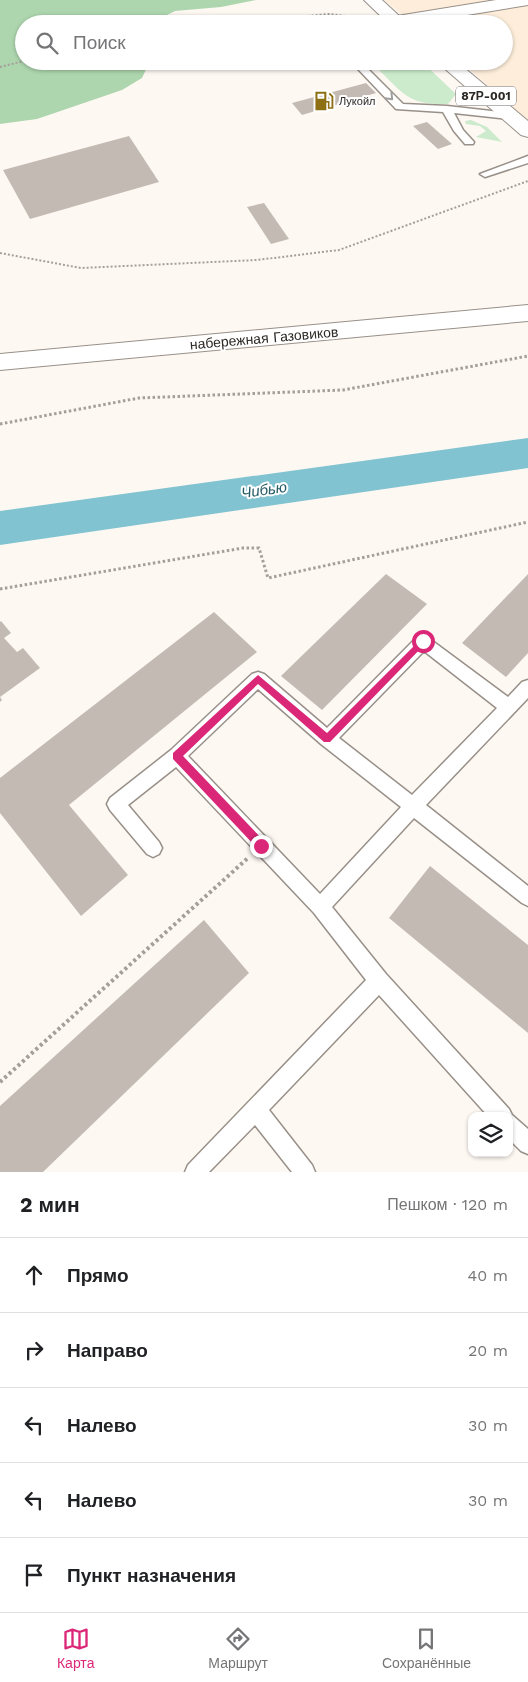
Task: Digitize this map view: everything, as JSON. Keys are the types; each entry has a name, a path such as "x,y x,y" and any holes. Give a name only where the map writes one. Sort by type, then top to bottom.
{"main road":[{"path":"372,0 389,15"},
{"path":"443,15 528,0"},
{"name":"87Р-001","path":"456,70 528,132"},
{"name":"набережная Газовиков","path":"0,362 528,313"}],"lane":[{"path":"364,70 400,107 448,109 510,116"},
{"path":"448,109 459,131 469,142"},
{"path":"485,174 528,159"},
{"path":"327,739 423,641 509,707"},
{"path":"153,848 116,804 177,756 258,679 327,739 528,897"},
{"path":"320,908 413,806 528,687"},
{"path":"177,756 320,908 379,981 498,1112"},
{"path":"194,1172 379,981"},
{"path":"255,1109 305,1172"},
{"path":"513,1128 528,1144"}],"path":[{"path":"318,15 337,15"},
{"path":"0,67 15,63"},
{"path":"0,253 81,268 257,260 339,250 528,181"},
{"path":"0,424 139,398 343,390 528,356"},
{"path":"0,590 243,548 259,548 268,578 528,522"},
{"path":"0,1082 261,846"}],"shaded area":[{"path":"384,0 528,0 528,120 470,70 513,70 513,15 403,15"}],"green space":[{"path":"0,0 256,0 221,7 175,11 167,15 15,15 15,70 146,70 142,78 122,90 37,119 0,124"},
{"path":"379,70 431,70 456,94 448,104 435,104 415,100 401,92"},
{"path":"471,120 487,127 502,142 476,137 486,131 480,126 466,124 465,121"}],"building":[{"name":"Лукойл","path":"366,83 376,93 302,115 292,103"},
{"path":"427,122 452,144 438,149 413,126"},
{"path":"129,136 159,182 30,219 3,170"},
{"path":"264,203 289,239 271,244 247,207"},
{"path":"386,574 427,604 322,710 281,676"},
{"path":"528,574 528,653 506,677 462,643"},
{"path":"214,612 257,652 69,805 128,875 81,916 0,813 0,778"},
{"path":"1,621 11,633 4,638 17,652 23,648 40,668 0,697"},
{"path":"430,866 528,945 528,1033 389,918"},
{"path":"204,920 249,973 43,1172 0,1172 0,1106"}],"waterway":[{"name":"Чибью","path":"0,528 528,453"}],"place":[{"name":"Лукойл","path":"324,101"}],"route":[{"path":"261,846 177,756 258,679 327,739 423,641"}]}
